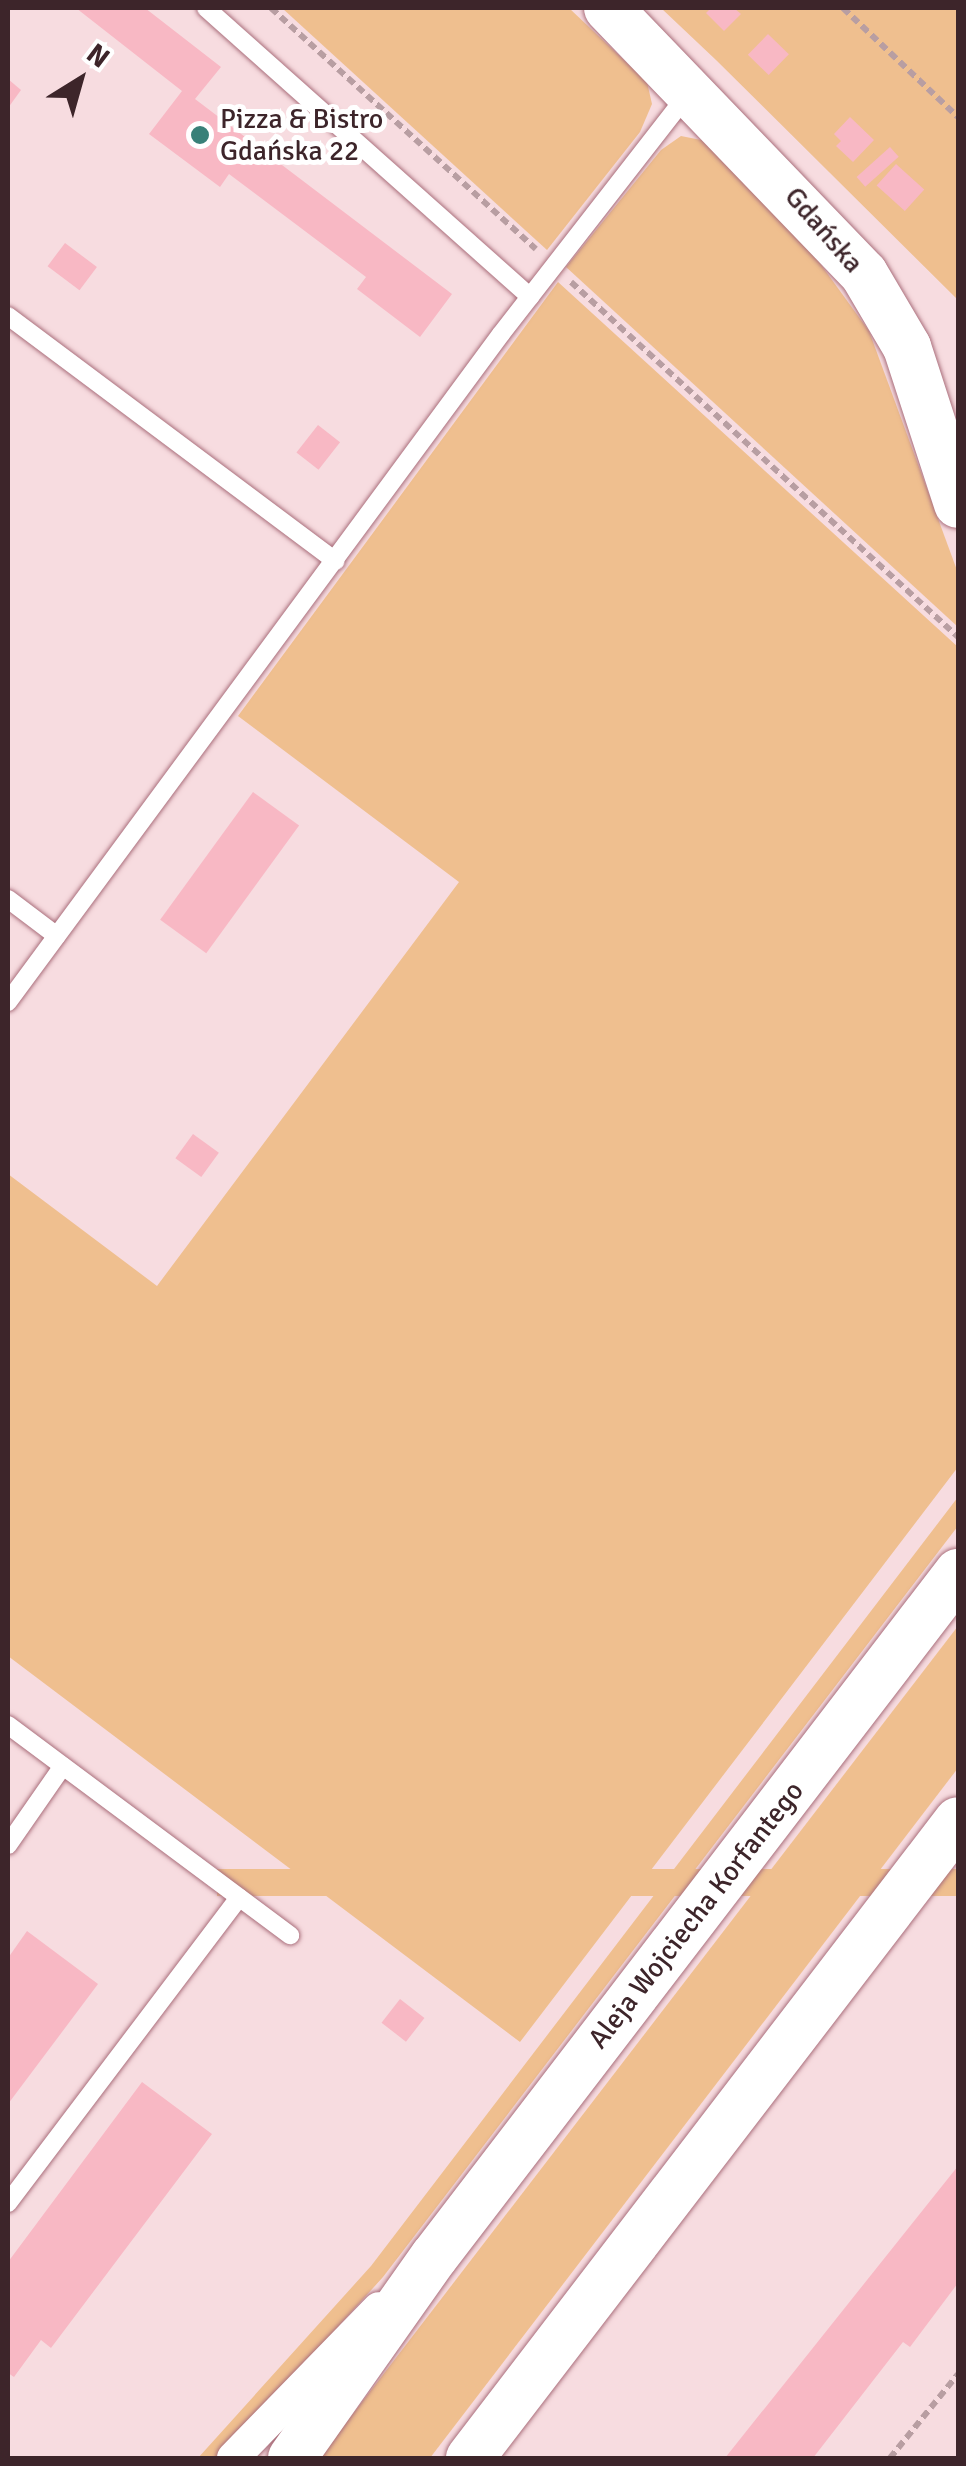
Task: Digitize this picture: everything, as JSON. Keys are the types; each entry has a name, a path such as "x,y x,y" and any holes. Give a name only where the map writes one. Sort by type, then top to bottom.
{"main road":[{"name":"Gdańska","path":"608,8 692,90 864,274 907,347 958,504"},
{"name":"Aleja Wojciecha Korfantego","path":"292,2458 434,2257 958,1574"},
{"path":"470,2458 958,1821"}],"street":[{"name":"Aleja Wojciecha Korfantego","path":"233,2458 334,2350 434,2257"}],"lane":[{"path":"206,8 530,297"},
{"path":"8,1002 530,297 692,90"},
{"path":"8,316 335,561"},
{"path":"8,899 57,936"},
{"path":"8,1725 290,1935"},
{"path":"8,1845 63,1766"},
{"path":"8,2203 240,1898"}],"path":[{"path":"271,8 958,636"},
{"path":"843,8 958,118"},
{"path":"890,2458 958,2374"}],"shaded area":[{"path":"282,8 569,8 647,82 652,104 640,132 547,250"},
{"path":"661,8 958,8 958,300 716,60"},
{"path":"681,136 706,141 719,154 819,262 869,331 958,573 958,627 566,267 661,150"},
{"path":"558,282 958,647 958,1467 520,2042 8,1656 8,1174 157,1286 459,882 238,716"},
{"path":"958,1497 958,1526 383,2277 219,2458 198,2458 371,2266"},
{"path":"958,1626 958,1768 430,2458 319,2458"},
{"path":"217,1869 958,1869 958,1896 217,1896"}],"building":[{"path":"76,8 145,8 221,67 195,99 452,294 420,337 357,289 366,277 229,174 220,187 149,134 182,91"},
{"path":"711,8 734,8 741,14 724,31 706,13"},
{"path":"768,34 789,54 769,75 748,55"},
{"path":"8,79 21,90 8,108"},
{"path":"850,117 874,140 853,162 836,146 841,141 834,134"},
{"path":"890,147 899,157 865,187 857,177"},
{"path":"896,164 924,189 905,211 877,186"},
{"path":"65,243 97,267 79,290 48,266"},
{"path":"318,425 340,442 319,470 296,453"},
{"path":"253,792 299,826 206,953 160,920"},
{"path":"193,1134 219,1153 201,1177 175,1158"},
{"path":"27,1931 98,1984 8,2104 8,1958"},
{"path":"400,1999 424,2018 406,2042 382,2023"},
{"path":"142,2082 212,2134 51,2348 41,2340 14,2377 8,2373 8,2262"},
{"path":"958,2166 958,2283 910,2347 903,2342 813,2458 725,2458"}],"place":[{"name":"Pizza & Bistro Gdańska 22","path":"200,135"}]}
